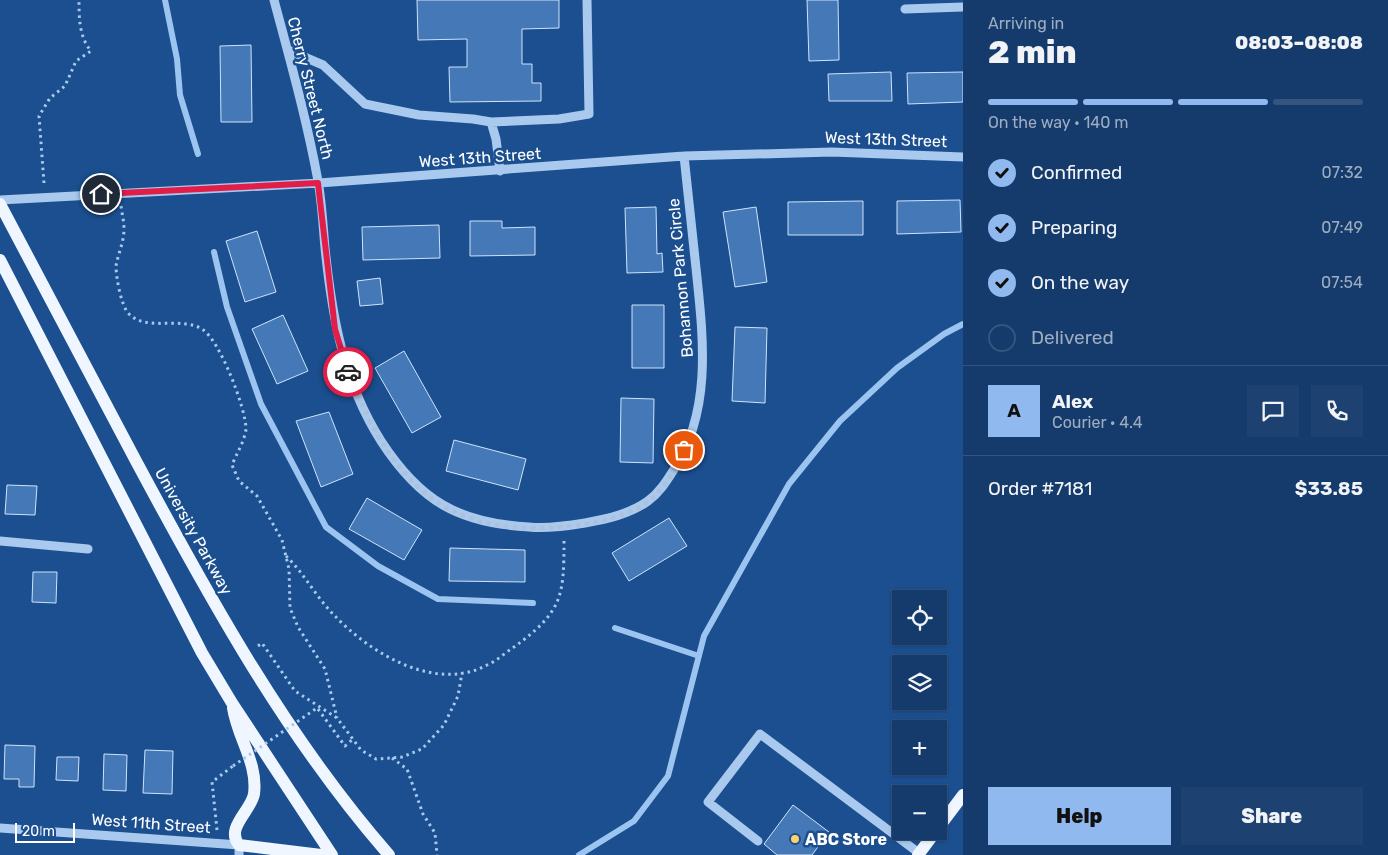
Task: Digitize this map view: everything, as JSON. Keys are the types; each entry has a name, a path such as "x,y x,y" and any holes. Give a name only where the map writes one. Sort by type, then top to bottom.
{"main road":[{"name":"University Parkway","path":"0,204 190,561 245,655 269,695 359,820 390,855"},
{"path":"0,260 202,653 232,703 332,855"},
{"path":"232,703 235,723 255,774 253,796 234,833 239,850 320,855"},
{"path":"947,816 963,795"},
{"path":"919,854 929,840"}],"street":[{"name":"Cherry Street North","path":"274,0 288,50 318,183"},
{"path":"288,50 323,65 365,104 419,115 473,118 491,122 559,119 589,114 587,0"},
{"path":"905,9 963,7"},
{"path":"491,122 496,139 500,171"},
{"name":"West 13th Street","path":"0,200 318,183 684,156 832,152 963,157"},
{"name":"Bohannon Park Circle","path":"318,183 335,329 345,364 363,408 386,448 402,470 430,497 453,512 496,525 534,528 564,526 609,519 635,509 650,500 663,487 678,464 690,437 702,383 703,331 684,156"},
{"path":"0,542 88,549"},
{"path":"758,841 708,802 760,734 919,854"},
{"name":"West 11th Street","path":"0,828 219,843 239,850"}],"path":[{"path":"46,198 39,116 50,98 66,86 76,61 91,51 87,47 79,21 79,0"},
{"path":"120,193 124,228 123,246 116,266 119,292 128,314 139,320 163,324 183,322 203,329 216,346 244,411 246,431 232,465 239,482 257,496 282,540 286,556 290,608 298,627 325,669 337,718"},
{"path":"286,556 334,616 372,648 404,665 435,674 462,673 488,665 547,619 558,600 564,582 564,526"},
{"path":"245,655 262,643 295,692 337,718 361,750 376,759 402,757 422,749 444,725 458,696 462,673"},
{"path":"219,843 212,782 317,708 345,746 353,739"},
{"path":"392,758 407,769 423,814 435,833 437,855"}],"building":[{"path":"417,0 559,0 559,28 522,29 522,64 532,64 532,83 541,83 541,101 450,102 449,67 467,67 467,39 418,40"},
{"path":"807,0 838,0 839,60 809,61"},
{"path":"251,45 252,122 221,122 220,46"},
{"path":"891,72 892,101 829,101 828,74"},
{"path":"963,72 963,102 908,104 907,73"},
{"path":"960,200 961,232 897,234 897,201"},
{"path":"863,201 863,235 788,235 788,202"},
{"path":"656,207 657,254 662,253 663,272 627,273 625,208"},
{"path":"756,207 767,282 735,287 723,212"},
{"path":"470,221 502,221 502,228 535,227 535,255 470,256"},
{"path":"439,225 440,258 363,260 362,227"},
{"path":"257,231 276,292 245,302 226,241"},
{"path":"380,278 383,304 360,306 357,281"},
{"path":"632,305 664,305 664,368 632,368"},
{"path":"283,315 308,371 277,384 252,329"},
{"path":"735,327 767,328 765,403 732,401"},
{"path":"404,351 441,417 412,433 375,368"},
{"path":"621,398 654,399 653,463 620,462"},
{"path":"329,412 353,474 321,487 296,421"},
{"path":"454,440 526,459 518,490 446,471"},
{"path":"7,485 37,486 35,515 5,514"},
{"path":"367,498 422,530 404,560 349,529"},
{"path":"669,518 687,546 629,581 612,553"},
{"path":"450,548 525,550 525,582 449,581"},
{"path":"33,572 57,572 56,603 32,602"},
{"path":"5,745 35,746 34,787 19,787 19,779 4,779"},
{"path":"145,750 173,751 172,794 143,793"},
{"path":"104,754 127,755 126,791 103,790"},
{"path":"57,757 79,757 78,781 56,780"},
{"path":"793,805 829,832 812,855 777,855 764,844"}],"waterway":[{"path":"165,0 177,59 180,95 198,154"},
{"path":"214,252 227,307 261,404 326,527 378,566 438,599 533,603"},
{"path":"579,855 634,821 668,776 704,636 789,484 840,421 897,368 944,334 963,324"},
{"path":"615,628 699,656"}],"way so far":[{"path":"348,372 363,408 381,440 402,470 430,497 453,512 496,525 534,528 571,526 609,519 635,509 650,500 663,487 678,464 684,450"}],"place":[{"name":"ABC Store","path":"795,839"}],"route":[{"path":"101,194 318,183 335,329 348,372"}]}
